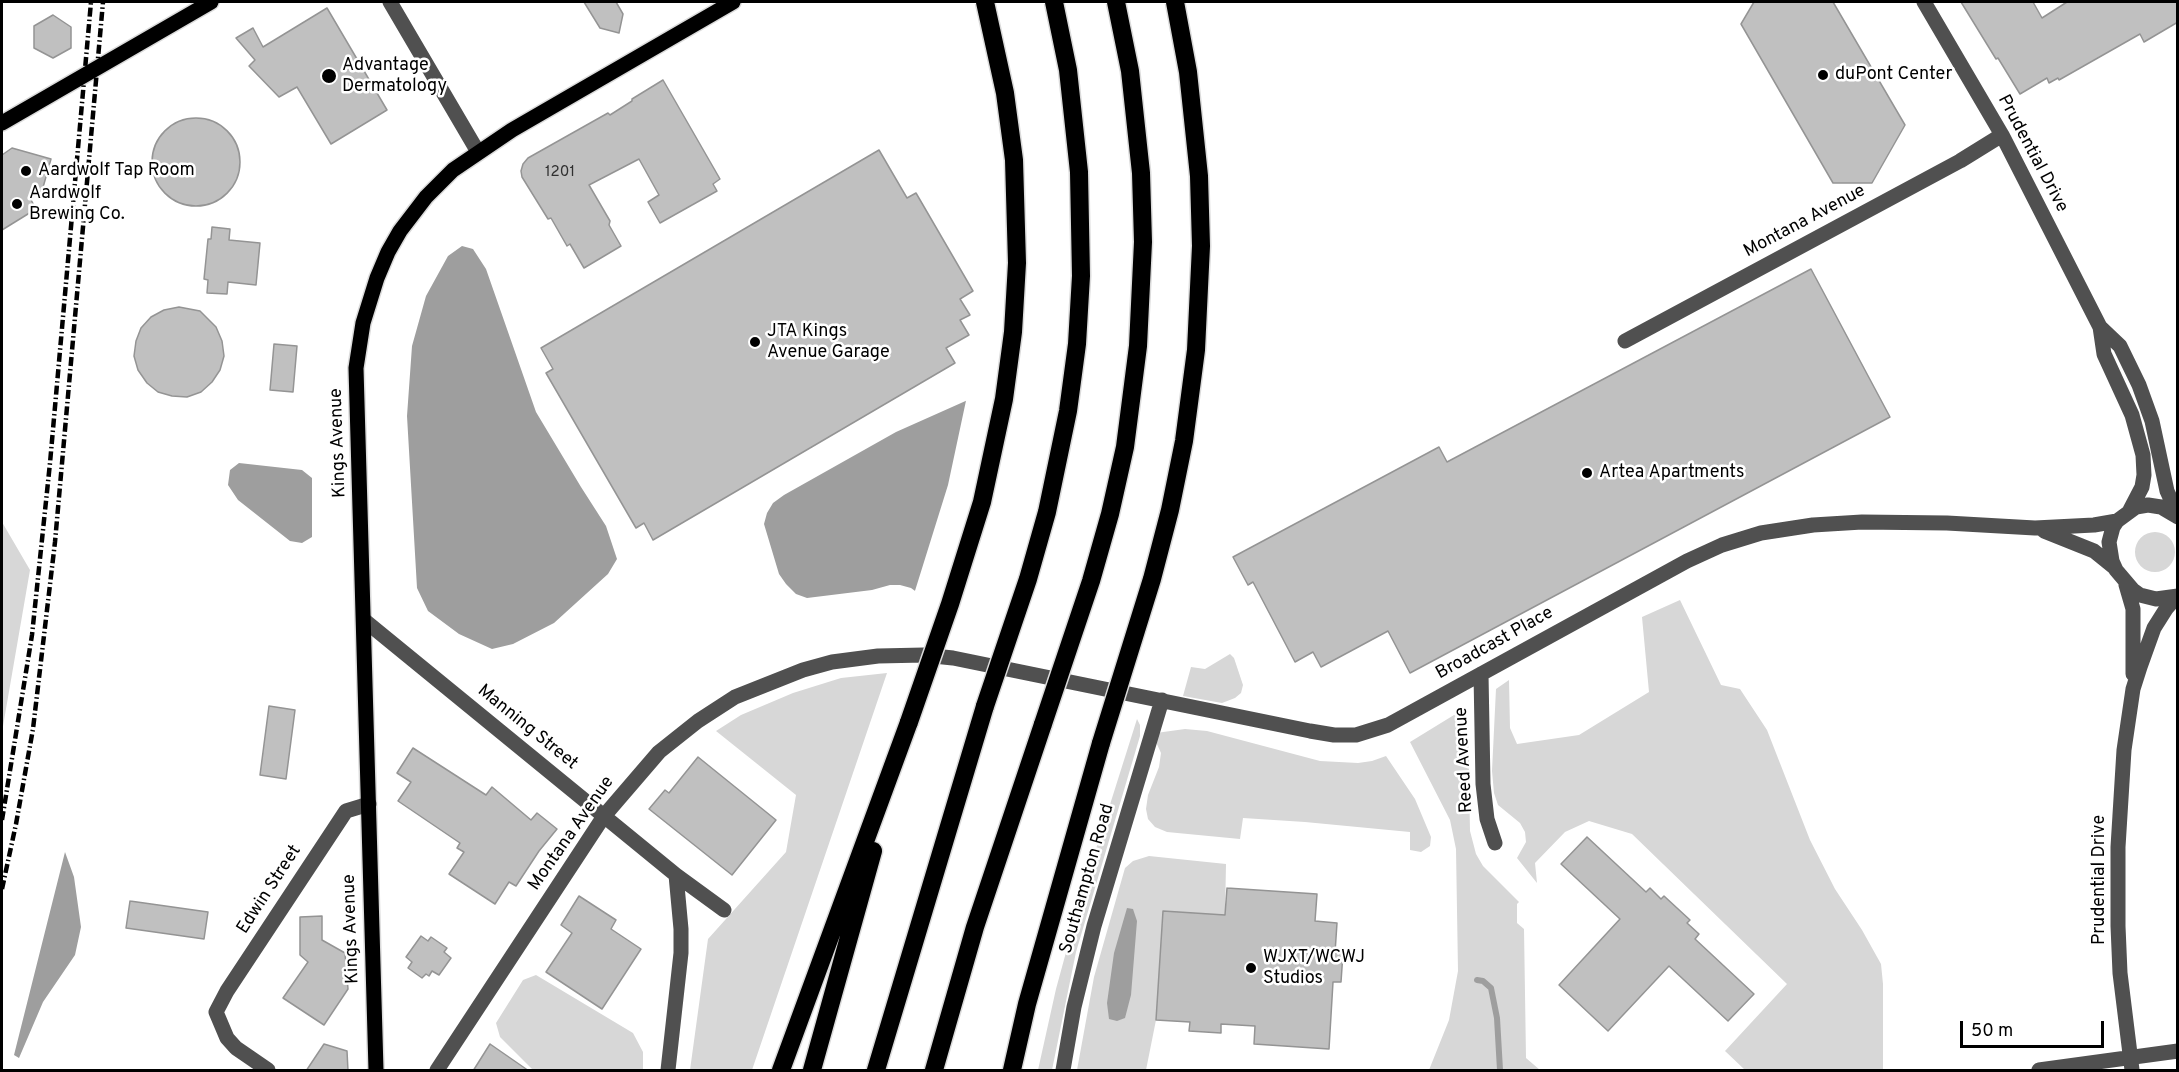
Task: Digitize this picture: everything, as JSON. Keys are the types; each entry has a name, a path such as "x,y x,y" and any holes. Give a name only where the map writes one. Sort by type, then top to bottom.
{"highway":[{"path":"781,1071 956,587 982,502 1004,399 1013,332 1017,252 1014,160 1005,93 985,2"},
{"path":"876,1071 985,706 1028,579 1047,512 1068,411 1077,344 1081,276 1079,172 1068,70 1054,2"},
{"path":"934,1071 975,927 1090,581 1110,514 1125,447 1138,346 1143,242 1141,173 1130,71 1116,2"},
{"path":"1012,1071 1027,1004 1101,743 1152,579 1170,510 1185,431 1196,350 1201,246 1199,176 1188,72 1175,2"},
{"path":"812,1071 909,722"}],"main road":[{"path":"2,123 211,2"},
{"name":"Kings Avenue","path":"376,1071 356,368 363,323 377,278 400,231 426,197 453,170 478,152 733,2"}],"street":[{"path":"390,2 478,152"},
{"name":"Prudential Drive","path":"1924,2 2002,135 2100,327 2104,354 2132,415 2143,454 2142,487 2130,510"},
{"name":"Montana Avenue","path":"1625,341 1960,161 2002,135"},
{"name":"Prudential Drive","path":"2100,327 2120,346 2139,385 2152,421 2167,492 2178,516"},
{"path":"2177,596 2164,599 2148,598 2126,584 2116,570 2109,552 2109,542 2113,527 2130,510 2141,506 2154,506 2166,509 2178,516"},
{"name":"Broadcast Place","path":"968,660 1310,731 1356,735 1388,725 1687,561 1722,545 1761,533 1813,525 1862,522 1947,523 2035,528 2094,525 2117,521"},
{"name":"Broadcast Place","path":"2035,528 2094,551 2116,570"},
{"name":"Prudential Drive","path":"2126,584 2133,609 2133,689 2122,772 2117,873 2120,973 2131,1064"},
{"name":"Prudential Drive","path":"2133,689 2154,628 2177,596"},
{"name":"Manning Street","path":"364,620 676,875 724,910"},
{"name":"Montana Avenue","path":"437,1071 604,816 658,752 698,721 735,697 818,665 863,657 924,655 968,660"},
{"name":"Reed Avenue","path":"1481,674 1483,784 1487,819 1495,843"},
{"name":"Southampton Road","path":"1063,1071 1074,1007 1094,926 1162,700"},
{"name":"Edwin Street","path":"268,1071 236,1048 227,1038 216,1012 227,991 346,811 369,804"},
{"path":"668,1071 681,953 676,875"},
{"path":"2039,1071 2131,1064 2178,1051"}],"shaded area":[{"path":"462,246 473,249 486,269 536,412 606,526 617,559 608,574 554,623 513,644 492,649 459,634 428,611 417,588 407,416 412,346 426,296 448,256"},
{"path":"979,395 922,596 911,588 900,585 807,598 796,594 779,574 764,524 773,503 896,432"},
{"path":"239,463 302,470 312,478 312,537 302,543 290,541 238,500 228,485 230,470"},
{"path":"2,522 30,570 2,732"},
{"path":"2155,532 2169,538 2175,552 2169,566 2155,572 2141,566 2135,552 2141,538"},
{"path":"1680,600 1721,685 1740,689 1767,730 1810,840 1835,889 1881,964 1883,1070 1745,1070 1725,1051 1787,984 1632,834 1589,821 1565,832 1535,863 1537,883 1517,858 1526,842 1525,832 1520,823 1498,805 1494,793 1492,771 1496,689 1509,680 1510,728 1517,744 1579,735 1649,692 1642,617"},
{"path":"1230,654 1234,658 1243,685 1241,693 1222,703 1183,696 1191,667 1205,669"},
{"path":"887,673 752,1070 690,1070 708,939 786,852 796,795 716,731 741,715 793,693 841,678"},
{"path":"1454,715 1468,721 1470,831 1476,854 1483,866 1519,902 1517,904 1517,923 1524,929 1526,1058 1540,1070 1429,1070 1449,1020 1458,971 1456,849 1450,820 1410,742"},
{"path":"1137,719 1140,725 1140,736 1076,952 1052,1070 1038,1070 1056,989 1083,890"},
{"path":"1185,729 1207,731 1320,761 1358,763 1386,756 1415,799 1431,837 1430,846 1421,852 1410,850 1410,832 1305,822 1243,818 1240,839 1167,832 1155,827 1148,819 1146,809 1161,753 1156,742 1156,733"},
{"path":"65,852 74,877 81,927 75,955 43,1002 19,1058 14,1055"},
{"path":"1149,856 1226,864 1225,915 1163,911 1156,1020 1146,1070 1077,1070 1094,977 1125,868 1133,861"},
{"path":"1127,908 1133,909 1137,921 1131,995 1125,1018 1117,1021 1109,1019 1107,1003 1114,953"},
{"path":"536,975 633,1033 643,1052 643,1070 533,1070 500,1037 496,1023 523,980"}],"pier":[{"path":"978,392 989,395 997,406 973,564 968,576 945,595 934,599 922,599 914,594 948,485 967,396"}],"building":[{"path":"584,2 616,2 623,14 619,33 600,28"},
{"name":"duPont Center","path":"1754,2 1833,2 1905,125 1872,183 1833,183 1741,24"},
{"path":"1961,2 2033,2 2042,18 2067,2 2178,2 2178,22 2144,42 2140,34 2059,80 2058,78 2049,83 2047,78 2020,94"},
{"name":"Advantage Dermatology","path":"327,8 387,110 331,144 297,87 279,97 249,66 255,60 236,38 253,28 263,47"},
{"path":"53,15 71,27 71,48 53,58 34,48 34,26"},
{"path":"663,80 720,179 713,184 717,191 660,223 648,202 659,195 639,159 589,185 610,221 609,225 621,246 584,268 570,244 567,246 551,218 548,219 522,177 523,164 528,158 608,113 610,115"},
{"path":"187,118 205,118 221,125 233,137 240,153 240,171 233,187 221,199 205,206 187,206 171,199 159,187 152,171 152,153 159,137 171,125"},
{"name":"Aardwolf Brewing Co.","path":"12,148 51,159 42,191 30,198 36,209 2,230 2,155"},
{"name":"JTA Kings Avenue Garage","path":"879,150 907,198 916,193 973,291 960,299 970,315 960,320 969,335 946,348 955,363 653,540 644,523 636,528 546,373 553,369 541,348"},
{"path":"212,227 230,229 229,240 260,243 256,285 228,282 227,294 207,293 208,280 204,279 208,239 211,239"},
{"name":"Artea Apartments","path":"1811,269 1890,417 1410,673 1388,631 1321,667 1313,652 1295,662 1253,582 1248,585 1233,557 1439,447 1447,462"},
{"path":"179,307 200,311 216,327 222,341 224,356 220,370 212,382 201,392 187,397 158,392 147,383 138,370 134,356 141,328 151,317 164,310"},
{"path":"274,344 297,346 293,392 270,390"},
{"path":"269,706 295,710 286,779 260,775"},
{"path":"413,748 486,795 492,787 531,820 537,813 557,829 516,886 509,882 495,904 449,874 464,852 457,848 460,843 398,801 411,782 397,773"},
{"path":"698,757 776,820 732,875 649,809 665,790 669,793"},
{"path":"1587,837 1646,892 1650,888 1661,899 1664,896 1690,920 1687,923 1699,934 1695,939 1754,994 1728,1021 1669,966 1608,1031 1559,985 1620,919 1561,864"},
{"name":"WJXT/WCWJ Studios","path":"1227,888 1317,894 1315,921 1337,923 1335,953 1343,953 1341,982 1333,982 1329,1049 1254,1044 1255,1026 1221,1024 1221,1033 1189,1031 1190,1022 1156,1020 1163,911 1225,915"},
{"path":"579,896 616,920 611,929 641,949 602,1009 546,972 572,933 561,925"},
{"path":"130,901 208,912 204,939 126,928"},
{"path":"322,916 322,940 345,953 348,989 324,1025 283,998 308,962 300,955 300,917"},
{"path":"421,936 428,941 431,937 447,948 444,952 451,958 439,975 432,971 429,976 426,974 422,978 408,968 412,962 406,957"},
{"path":"324,1044 347,1051 348,1071 306,1071"},
{"path":"490,1044 529,1071 473,1071"}],"waterway":[{"path":"1477,980 1483,981 1491,988 1497,1018 1500,1070"}],"railway":[{"path":"2,820 32,635 50,463 91,2"},
{"path":"2,889 33,729 55,542 103,2"}],"place":[{"name":"duPont Center","path":"1823,75"},
{"name":"Advantage Dermatology","path":"329,76"},
{"name":"Aardwolf Tap Room","path":"26,171"},
{"name":"Aardwolf Brewing Co.","path":"17,204"},
{"name":"JTA Kings Avenue Garage","path":"755,342"},
{"name":"Artea Apartments","path":"1587,473"},
{"name":"WJXT/WCWJ Studios","path":"1251,968"}]}
